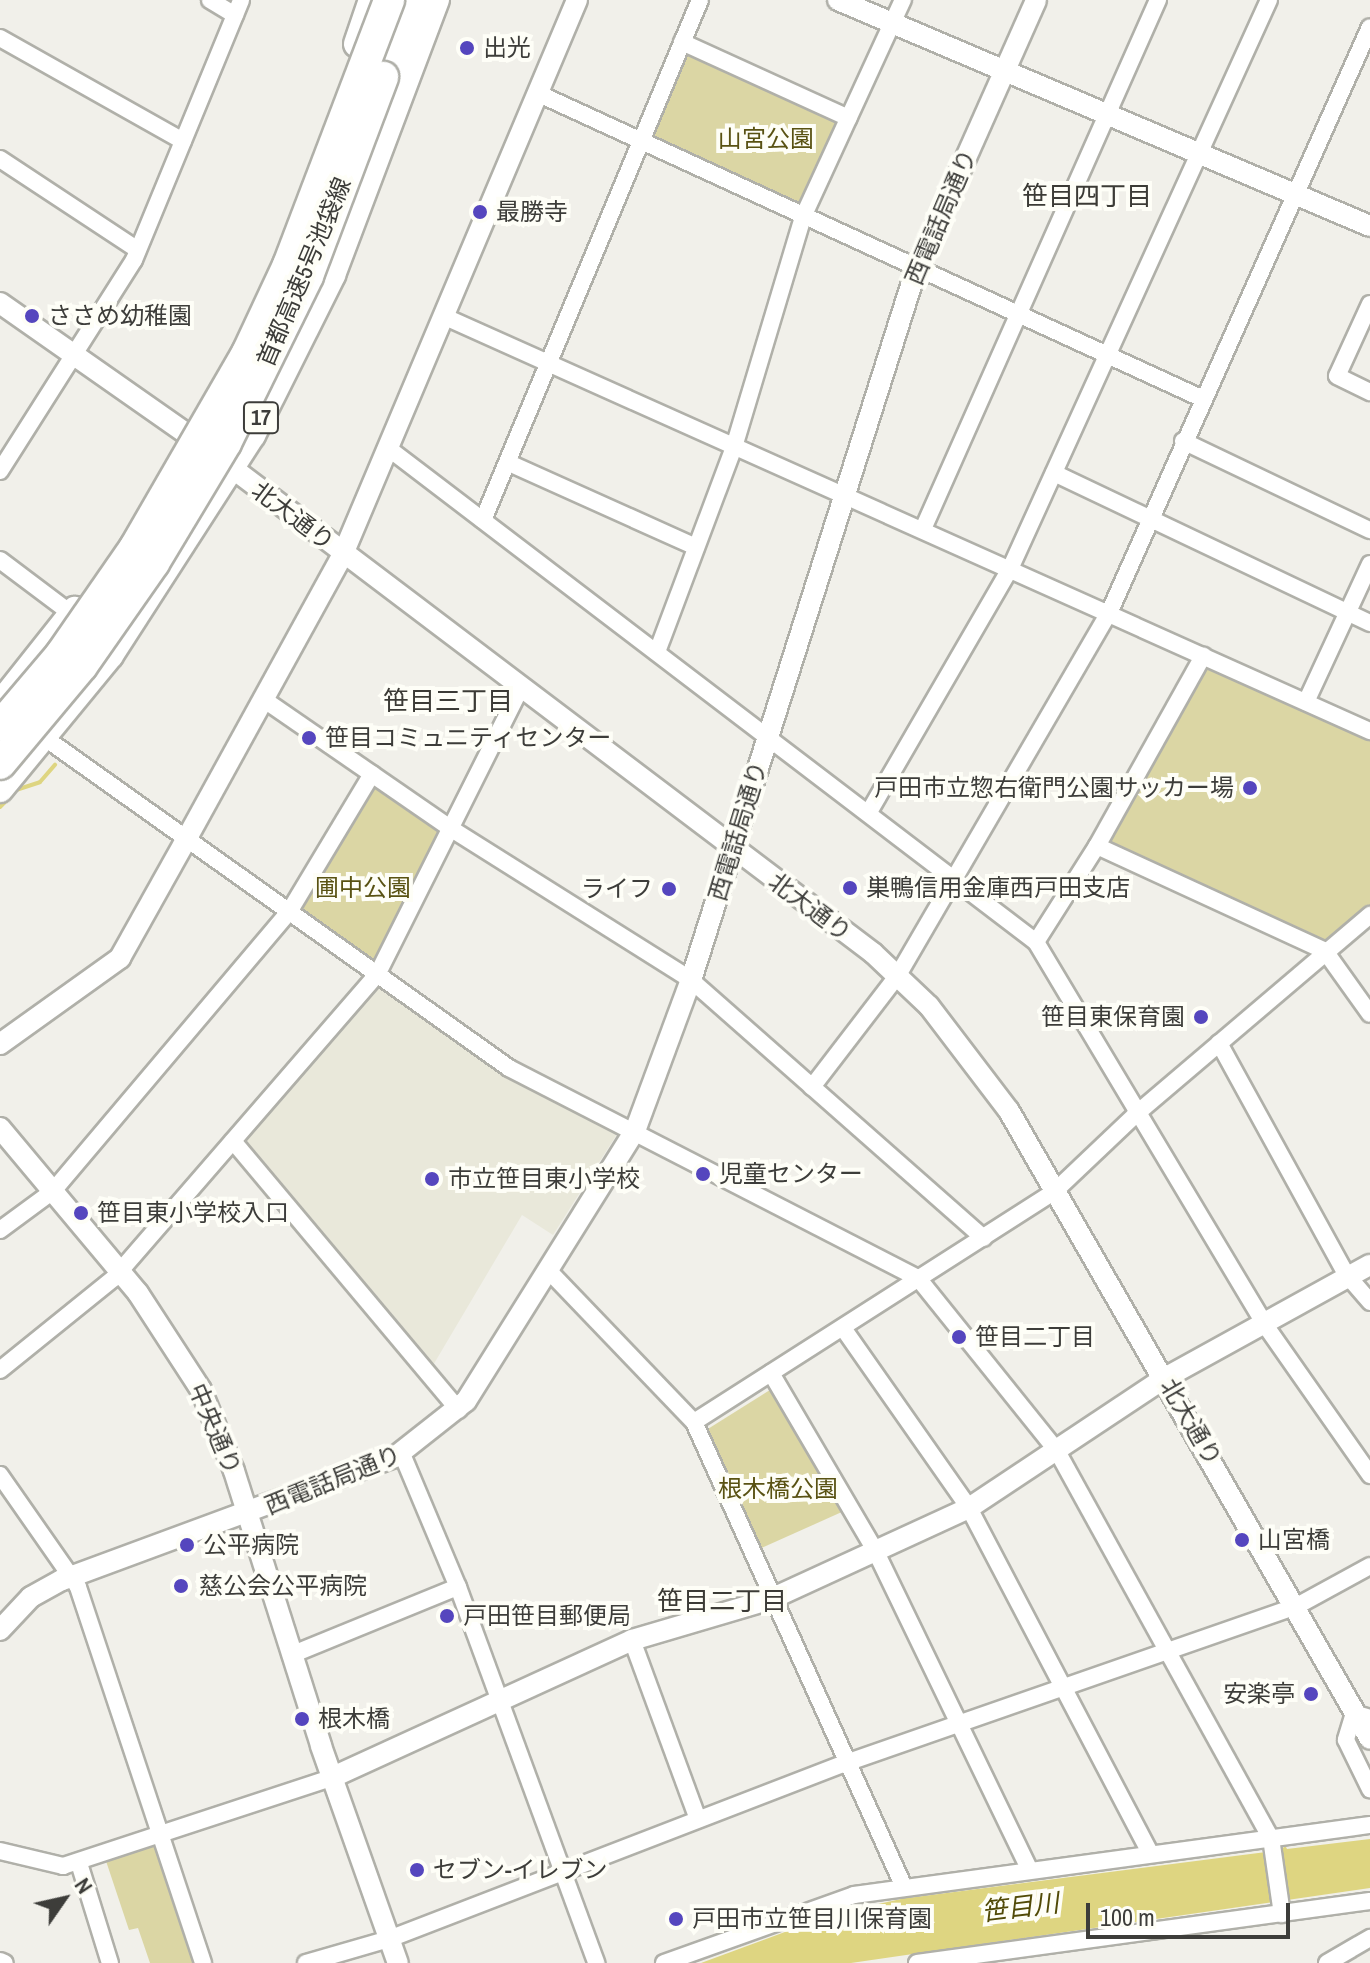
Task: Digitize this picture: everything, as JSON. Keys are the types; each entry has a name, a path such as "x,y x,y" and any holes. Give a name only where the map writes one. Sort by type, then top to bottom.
{"highway":[{"name":"17","path":"73,658 72,614 126,540 238,340 278,253 372,0"},
{"name":"首都高速5号池袋線","path":"12,703 61,654 135,547 247,353 288,265 389,0"},
{"name":"17","path":"396,0 248,376 300,274 403,0"},
{"name":"首都高速5号池袋線","path":"0,764 82,666 154,563 226,443 308,276 412,0"},
{"path":"383,77 420,0"},
{"name":"17","path":"0,737 12,703 73,658 232,470 291,364 332,275 436,0"},
{"name":"17","path":"0,789 50,732 73,658 172,512"},
{"path":"12,703 30,684 47,689 57,702 50,732"},
{"name":"17","path":"0,749 12,703"}],"street":[{"path":"0,471 138,250 238,7 210,0"},
{"path":"0,1044 120,958 187,838 343,554 577,0"},
{"path":"483,520 700,0"},
{"path":"838,0 1200,151 1370,226"},
{"path":"657,652 734,447 803,217 903,0"},
{"name":"西電話局通り","path":"0,1630 31,1597 73,1577 248,1515 402,1454 459,1410 548,1270 635,1131 691,980 916,270 1036,0"},
{"path":"923,529 1158,0"},
{"path":"869,812 1010,569 1269,0"},
{"path":"812,1087 898,975 1109,613 1201,398 1370,27"},
{"path":"0,38 183,141"},
{"path":"682,42 849,118"},
{"path":"537,93 916,270 1018,311 1201,398"},
{"path":"0,159 138,250"},
{"name":"北大通り","path":"0,303 186,433 898,975 985,1074 1362,1716 1370,1738"},
{"path":"1369,309 1337,376 1370,392"},
{"path":"443,316 1370,731"},
{"path":"1183,441 1370,530"},
{"path":"388,448 1036,942 1135,1115 1263,1322 1370,1475"},
{"path":"509,463 696,547"},
{"path":"1054,473 1370,623"},
{"path":"0,560 72,614"},
{"path":"1306,702 1370,564"},
{"path":"1036,942 1097,846 1203,656"},
{"path":"0,1370 121,1271 378,973 521,688"},
{"path":"263,699 450,828 691,980 984,1238"},
{"path":"50,732 187,838 509,1068 918,1278 1057,1451 1272,1840 1282,1911"},
{"path":"0,1230 53,1191 289,912 372,774"},
{"path":"1097,846 1325,951 1370,1014"},
{"path":"694,1422 1055,1191 1135,1115 1370,915"},
{"path":"1219,1043 1346,1274 1370,1302"},
{"name":"中央通り","path":"0,1128 121,1271 201,1390 248,1515 291,1655 398,1963"},
{"path":"233,1141 459,1410"},
{"path":"0,1851 63,1866 79,1863 333,1777 632,1640 771,1599 969,1508 1165,1378 1346,1274 1370,1265"},
{"path":"548,1270 694,1422 771,1599 904,1887"},
{"path":"843,1328 969,1508 1150,1853"},
{"path":"771,1373 875,1550 1030,1870"},
{"path":"402,1454 458,1587 596,1963"},
{"path":"0,1475 73,1577 203,1963"},
{"path":"306,1963 389,1939 847,1763 1297,1606 1370,1566"},
{"path":"291,1655 458,1587"},
{"path":"632,1640 698,1819"},
{"path":"1362,1716 1346,1747 1370,1789"},
{"path":"664,1963 786,1916 904,1887 1370,1825"},
{"path":"79,1863 110,1963"},
{"path":"917,1963 1023,1956 1282,1911 1370,1901"},
{"path":"1327,1963 1370,1938"}],"shaded area":[{"name":"市立笹目東小学校","path":"379,985 619,1131 553,1235 522,1215 432,1367 245,1143 246,1134"}],"green space":[{"name":"山宮公園","path":"690,53 840,122 802,204 796,207 650,135 683,56"},
{"name":"戸田市立惣右衛門公園サッカー場","path":"1203,656 1370,731 1370,914 1325,951 1097,846"},
{"name":"圃中公園","path":"376,786 439,828 442,836 373,961 298,913 368,788"},
{"name":"根木橋公園","path":"773,1388 844,1511 755,1551 703,1432"},
{"path":"157,1841 197,1963 150,1963 138,1928 129,1930 105,1858"}],"water":[{"name":"笹目川","path":"1370,1839 1370,1888 851,1963 701,1963 836,1913 836,1908 842,1912 901,1899 903,1894 908,1898 1282,1850 1285,1845 1287,1849"}],"waterway":[{"path":"16,790 40,782 55,765"},
{"path":"0,807 10,797"}],"place":[{"name":"出光","path":"467,48"},
{"name":"最勝寺","path":"480,212"},
{"name":"ささめ幼稚園","path":"32,316"},
{"name":"笹目コミュニティセンター","path":"309,738"},
{"name":"戸田市立惣右衛門公園サッカー場","path":"1250,788"},
{"name":"巣鴨信用金庫西戸田支店","path":"850,888"},
{"name":"ライフ","path":"669,889"},
{"name":"笹目東保育園","path":"1201,1017"},
{"name":"児童センター","path":"703,1174"},
{"name":"市立笹目東小学校","path":"432,1179"},
{"name":"笹目東小学校入口","path":"81,1213"},
{"name":"笹目二丁目","path":"959,1337"},
{"name":"山宮橋","path":"1242,1540"},
{"name":"公平病院","path":"187,1545"},
{"name":"慈公会公平病院","path":"181,1586"},
{"name":"戸田笹目郵便局","path":"447,1616"},
{"name":"安楽亭","path":"1311,1694"},
{"name":"根木橋","path":"302,1719"},
{"name":"セブン-イレブン","path":"417,1870"},
{"name":"戸田市立笹目川保育園","path":"676,1919"}],"district":[{"name":"笹目四丁目","path":"1087,196"},
{"name":"笹目三丁目","path":"448,701"},
{"name":"笹目二丁目","path":"722,1601"}]}
